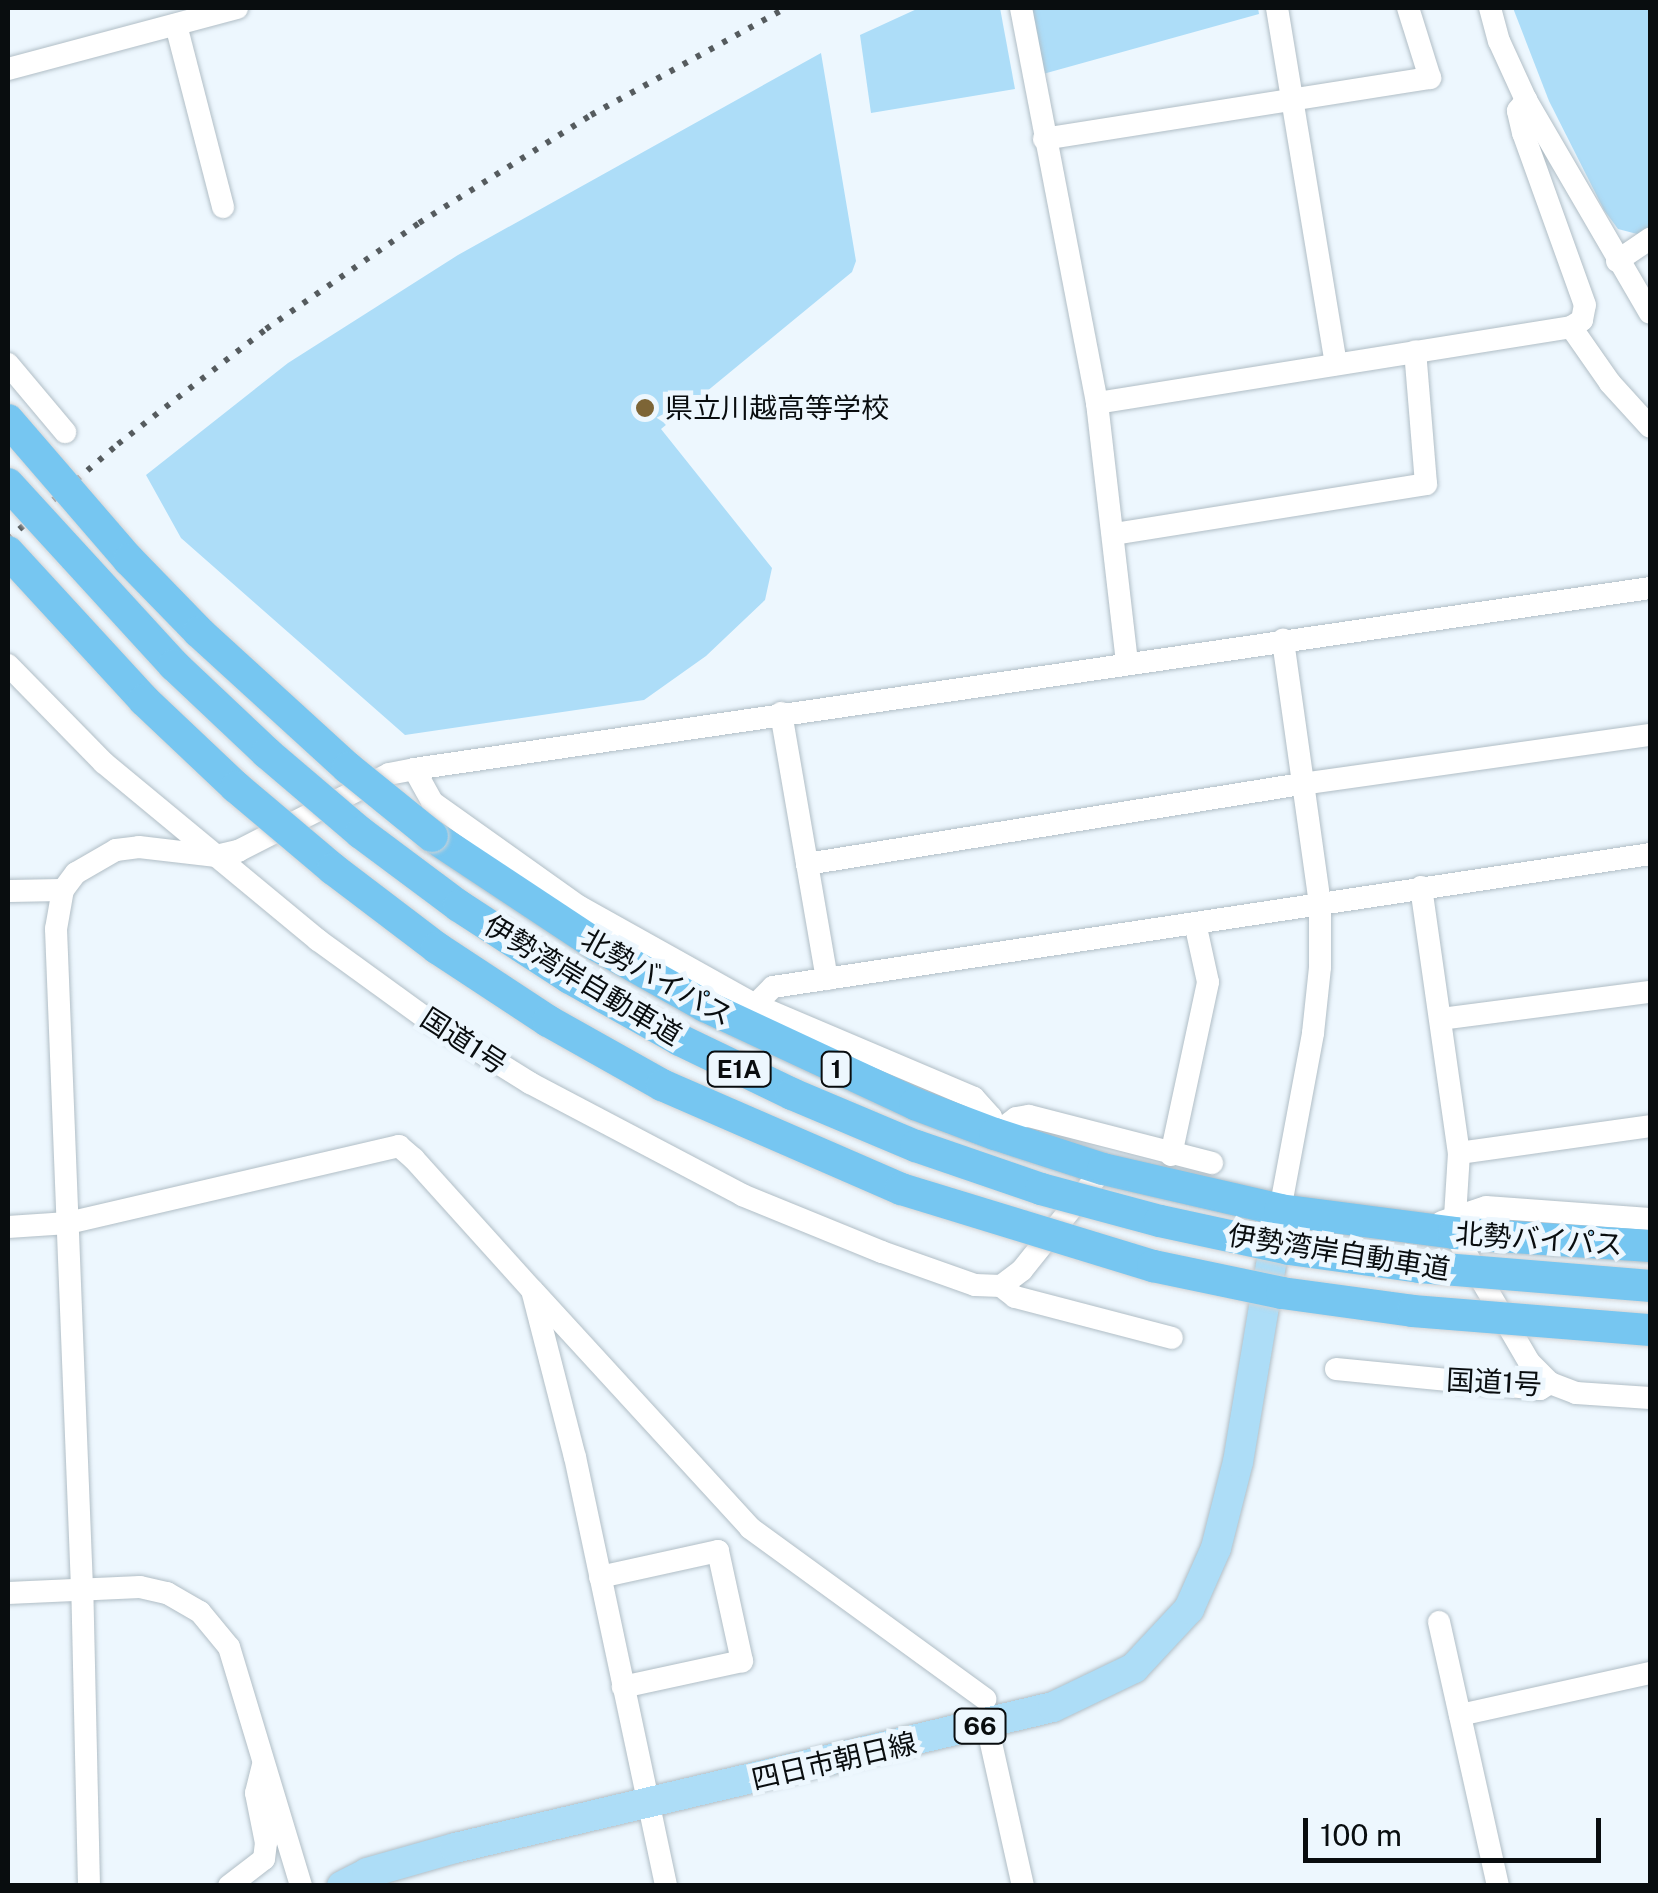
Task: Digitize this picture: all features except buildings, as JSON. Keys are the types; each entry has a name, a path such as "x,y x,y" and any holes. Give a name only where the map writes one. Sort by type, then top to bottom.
{"highway":[{"name":"北勢バイパス","path":"8,420 129,560 199,632 348,768 432,836 598,946 705,1006 916,1104 1103,1169 1280,1210 1420,1230 1454,1225 1650,1246"},
{"name":"伊勢湾岸自動車道","path":"8,484 174,666 361,833 459,906 570,978 680,1040 792,1094 916,1146 1042,1188 1160,1221 1289,1248 1420,1267 1650,1286"},
{"name":"伊勢湾岸自動車道","path":"8,552 144,700 236,788 333,869 438,948 548,1021 662,1085 901,1189 1154,1266 1282,1294 1414,1311 1650,1330"}],"main road":[{"name":"四日市朝日線","path":"342,1886 367,1874 455,1848 647,1804 986,1712 1053,1707 1115,1680 1156,1650 1189,1609 1228,1512 1280,1210"}],"street":[{"path":"8,69 237,8"},
{"path":"1021,8 1097,403 1127,662"},
{"path":"1277,8 1336,364"},
{"path":"1044,139 1430,78 1408,8"},
{"path":"1490,8 1499,41 1526,100 1650,313"},
{"path":"176,24 222,206"},
{"path":"1097,403 1571,327 1582,320 1585,305 1523,133 1518,111 1526,100"},
{"path":"1618,261 1650,239"},
{"path":"1571,327 1610,382 1650,427"},
{"path":"1114,534 1426,484 1416,351"},
{"path":"8,364 65,432"},
{"path":"88,1886 82,1588 56,929 62,890 76,874 116,850 168,848 216,856 248,846 389,774 414,769 1127,662 1282,640 1328,639 1650,588"},
{"path":"1280,1210 1313,1033 1320,904 1282,640"},
{"name":"国道1号","path":"8,665 70,733 318,940 424,1017 631,1139 742,1195 882,1252 975,1285 1001,1286 1015,1297 1172,1338"},
{"path":"780,712 826,979"},
{"path":"807,864 1302,784 1650,735"},
{"path":"414,769 432,802 498,854 580,908 755,1005 974,1098 1171,1156 1212,1163"},
{"path":"755,1005 773,987 1650,854"},
{"path":"1421,887 1459,1153 1454,1225 1530,1362 1550,1383"},
{"path":"8,892 62,890"},
{"path":"1171,1156 1208,982 1195,923"},
{"path":"1441,1019 1650,992"},
{"path":"974,1098 991,1116 996,1134 1016,1118 1029,1116"},
{"path":"1459,1153 1650,1126"},
{"path":"8,1228 68,1223 399,1146 750,1528 986,1712 1023,1886"},
{"path":"1001,1286 1022,1270 1103,1169"},
{"path":"1454,1225 1486,1208 1650,1219"},
{"path":"532,1290 600,1576 666,1886"},
{"name":"国道1号","path":"1336,1369 1540,1389 1550,1383 1576,1393 1650,1398"},
{"path":"600,1576 718,1551 742,1661 623,1687"},
{"path":"8,1593 140,1587 167,1592 200,1612 229,1646 301,1886"},
{"path":"1440,1622 1498,1886"},
{"path":"1460,1715 1650,1673"},
{"path":"230,1886 264,1859 266,1842 256,1794 264,1762"}],"shaded area":[{"path":"919,8 1000,8 1015,89 871,113 860,35"},
{"path":"1030,8 1258,8 1259,14 1043,74"},
{"path":"1513,8 1647,8 1650,228 1641,235 1618,229 1604,210 1549,101"},
{"path":"821,53 856,261 852,272 661,429 772,568 765,600 706,656 644,700 405,735 181,538 146,475 288,363 458,255"}],"railway":[{"path":"8,539 118,444 266,329 419,223 591,115 786,8"}],"place":[{"name":"県立川越高等学校","path":"645,408"}]}
